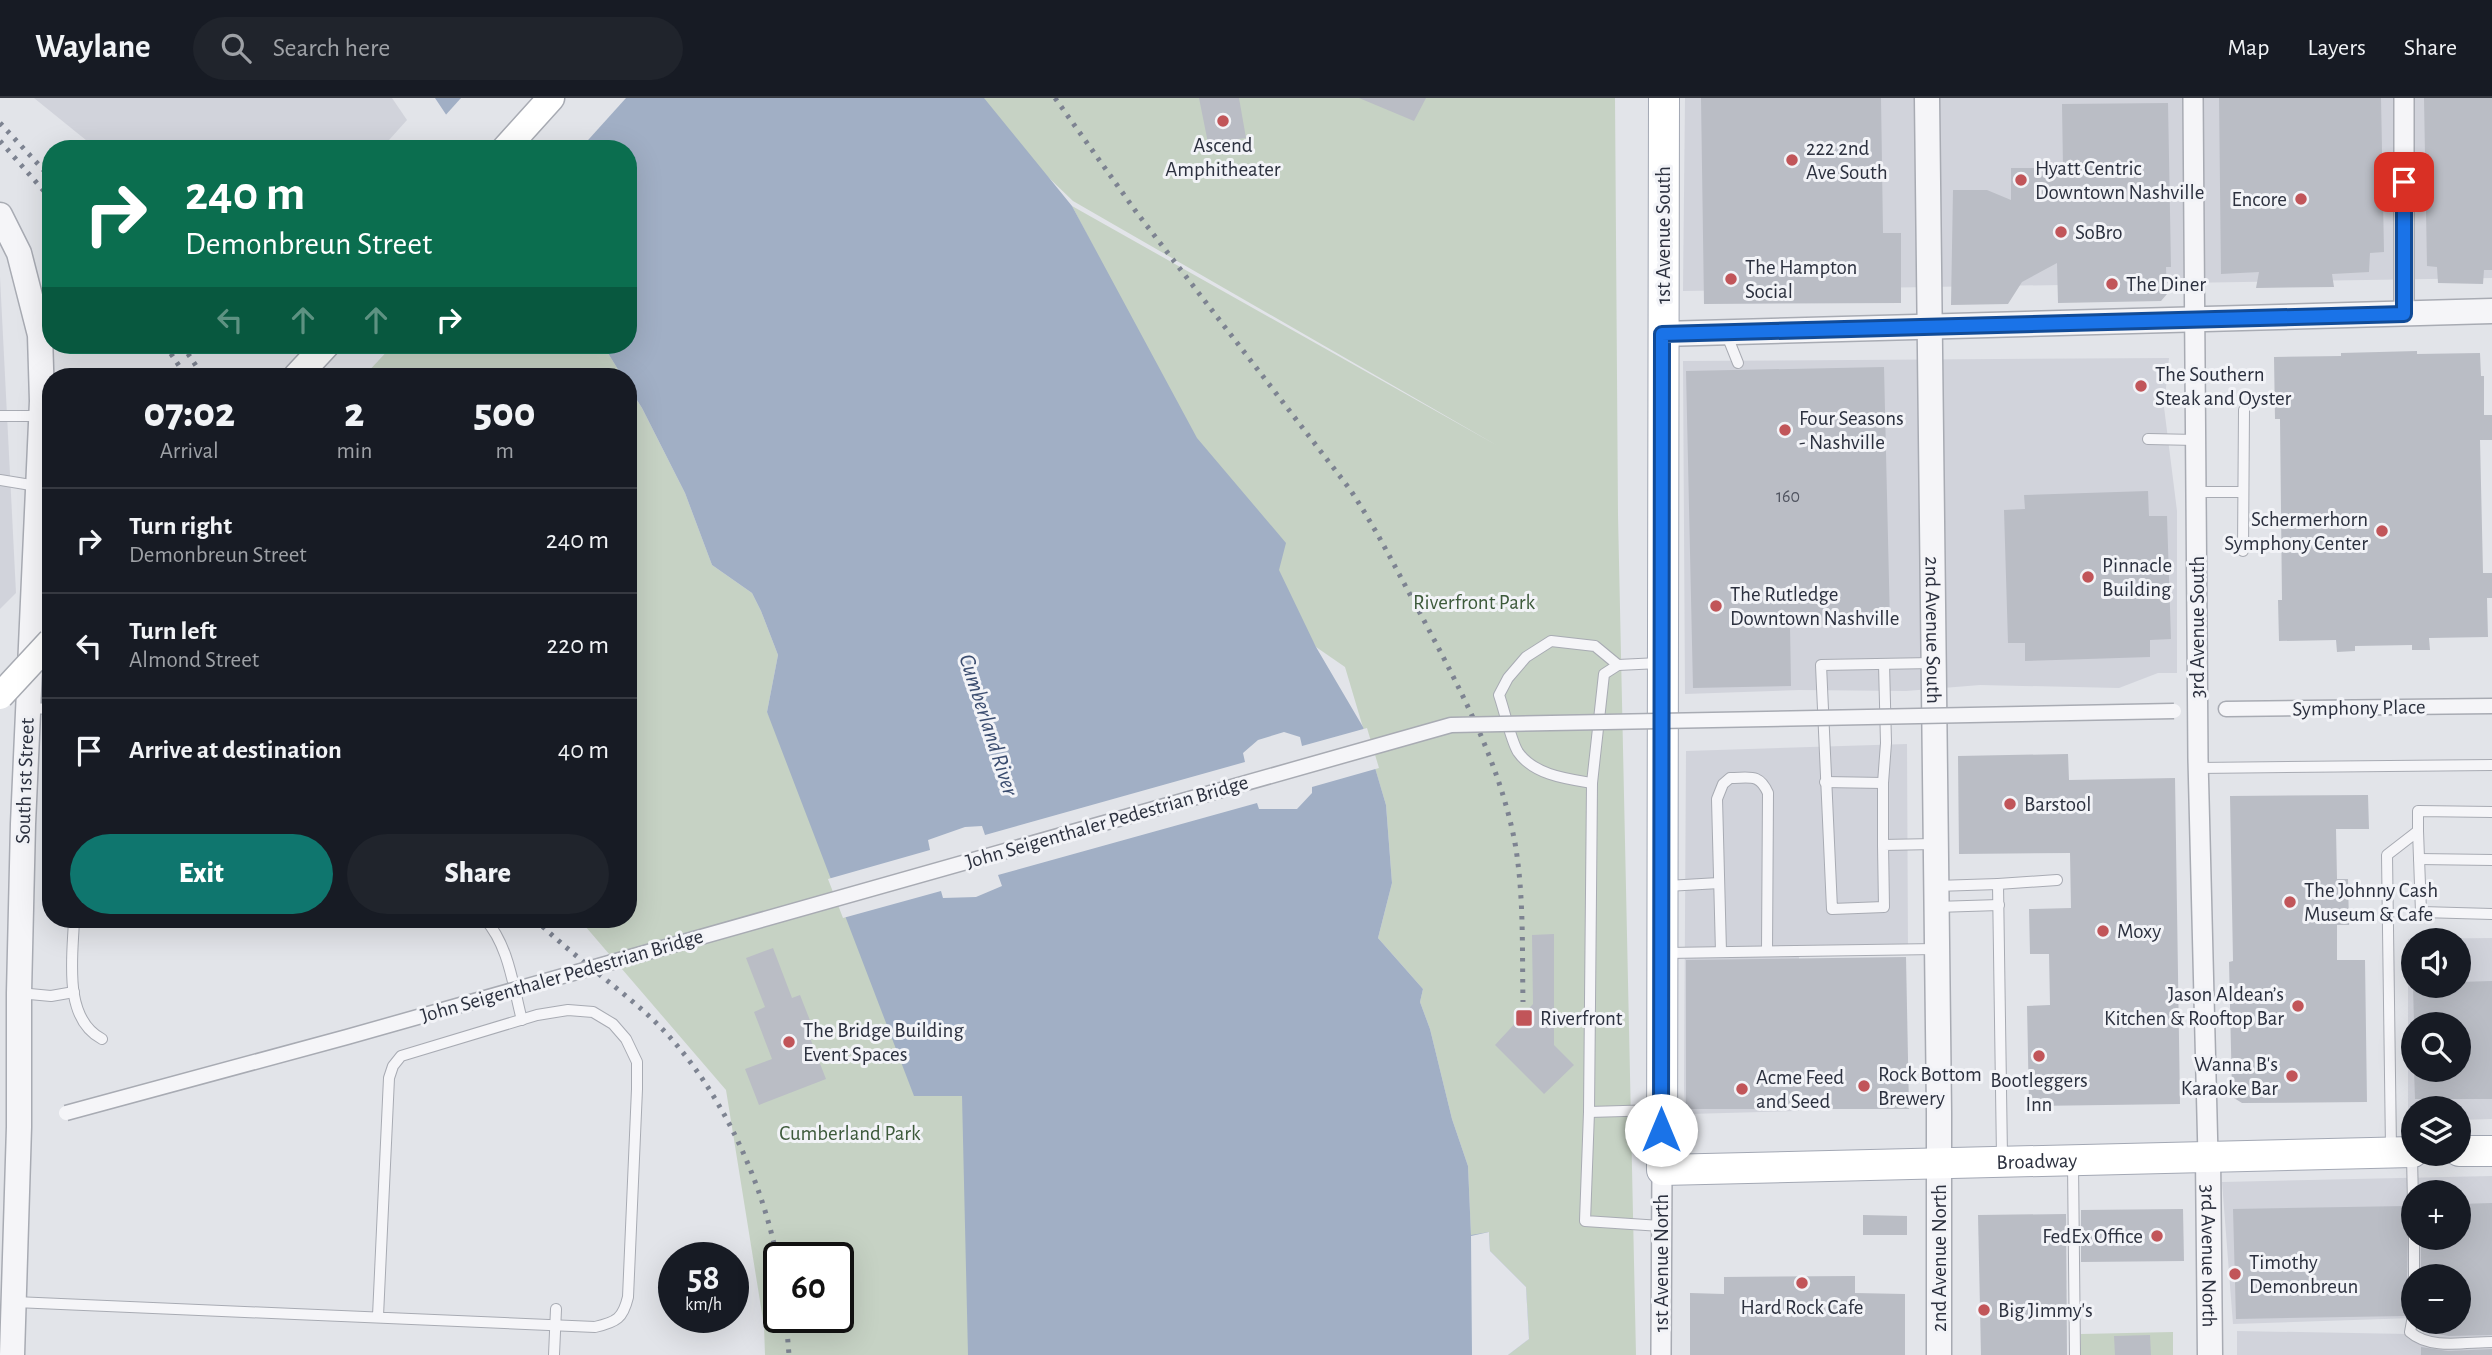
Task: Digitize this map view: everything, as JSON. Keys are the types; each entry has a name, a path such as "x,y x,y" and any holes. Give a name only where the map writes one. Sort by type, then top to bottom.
{"main road":[{"path":"513,140 551,98"},
{"name":"1st Avenue South","path":"1662,1170 1664,98"},
{"path":"304,368 318,354"},
{"path":"0,696 42,651"},
{"path":"2471,1152 2492,1151"},
{"name":"Broadway","path":"1662,1170 2401,1152"}],"street":[{"name":"2nd Avenue South","path":"1927,98 1939,1162"},
{"name":"3rd Avenue South","path":"2193,98 2198,768 2208,1156"},
{"path":"2404,98 2404,314"},
{"name":"South 1st Street","path":"0,215 19,253 40,335 41,416 38,486 40,708 14,1092 12,1355"},
{"path":"1662,334 1881,332 1930,327 2492,311"},
{"name":"Symphony Place","path":"2226,709 2492,706"},
{"name":"John Seigenthaler Pedestrian Bridge","path":"66,1114 1451,725 2174,711"},
{"name":"3rd Avenue North","path":"2208,1156 2210,1355"},
{"name":"2nd Avenue North","path":"1939,1162 1939,1355"},
{"name":"1st Avenue North","path":"1661,1355 1662,1170"}],"lane":[{"path":"1726,332 1738,363"},
{"path":"2243,551 2244,410"},
{"path":"0,416 41,416"},
{"path":"2148,439 2196,440"},
{"path":"0,480 38,486"},
{"path":"2196,492 2243,492"},
{"path":"1592,783 1556,776 1534,766 1518,752 1499,695 1508,678 1526,657 1551,642 1595,646 1618,665"},
{"path":"1661,1226 1585,1222 1589,1112 1592,783 1604,674 1618,665 1663,663"},
{"path":"1884,664 1884,907 1832,909 1821,665 1933,663"},
{"path":"2198,768 2492,765"},
{"path":"1721,952 1717,799 1723,784 1730,778 1757,778 1768,793 1767,951"},
{"path":"1825,782 1882,783"},
{"path":"2492,812 2418,811 2421,912 2492,914"},
{"path":"2402,1096 2387,855 2418,831"},
{"path":"1883,845 1935,844"},
{"path":"2419,859 2492,860"},
{"path":"1936,896 1998,884 2057,880"},
{"path":"1662,886 1719,883"},
{"path":"1998,884 2002,1161"},
{"path":"1936,896 1999,905"},
{"path":"74,928 74,992 84,1022 102,1039"},
{"path":"492,928 504,949 522,1020"},
{"path":"1662,953 1937,949"},
{"path":"19,993 51,996 74,992"},
{"path":"14,1302 595,1326 611,1323 624,1313 628,1297 637,1062 626,1038 613,1024 593,1012 553,1012 401,1056 393,1066 389,1079 379,1317"},
{"path":"1589,1112 1661,1110"},
{"path":"2073,1159 2075,1355"},
{"path":"554,1355 556,1309"},
{"path":"2412,1334 2429,1343 2492,1342"}],"shaded area":[{"path":"34,98 392,98 407,120 389,140 86,140"},
{"path":"1685,98 2492,98 2492,278 1683,291"},
{"path":"0,277 16,593 0,609"},
{"path":"2169,358 2164,407 2177,511 2177,673 2158,673 2119,688 1980,685 1906,691 1799,690 1685,694 1683,361"},
{"path":"1907,744 1908,953 1799,955 1799,1111 1689,1114 1685,1108 1684,1088 1686,751"},
{"path":"2471,938 2492,938 2492,1119 2471,1120 2471,1096 2408,1096 2408,1082 2471,1082 2471,1012 2408,1012 2408,998 2471,998"},
{"path":"2492,1176 2492,1339 2424,1339 2423,1334 2471,1334 2471,1264 2401,1264 2401,1318 2233,1324 2222,1182"},
{"path":"2237,1331 2408,1334 2420,1345 2492,1344 2492,1355 2237,1355"}],"green space":[{"name":"Riverfront Park","path":"966,98 1615,98 1618,515 1636,1355 1508,1355 1529,1339 1526,1287 1471,1236 1468,1166 1452,1119 1430,1029 1420,1002 1423,989 1378,938 1392,883 1386,805 1345,667 1316,647 1162,378 1072,206 1498,446 1073,201"},
{"path":"385,354 609,354 617,368 371,368"},
{"name":"Cumberland Park","path":"637,400 685,493 712,565 752,593 761,611 778,655 767,712 962,1095 990,1355 765,1355 764,1333 854,1333 854,1242 763,1242 763,1320 726,1090 587,928 637,928"},
{"path":"2173,1332 2173,1355 2080,1355 2081,1334"}],"water":[{"name":"Cumberland River","path":"435,98 984,98 1072,206 1197,438 1286,543 1279,570 1316,647 1363,727 1386,805 1392,883 1378,938 1423,989 1420,1002 1430,1029 1452,1119 1468,1166 1471,1235 1489,1232 1490,1251 1526,1287 1529,1339 1508,1355 968,1355 962,1096 914,1096 767,712 778,655 761,611 752,593 712,565 685,493 637,400 637,368 617,368 609,354 637,354 637,140 463,140"}],"pier":[{"path":"461,98 626,98 588,140 459,140 443,118"},
{"path":"1367,728 1379,768 1312,787 1312,793 1297,809 1259,809 1257,803 998,875 1002,886 976,897 943,898 941,891 843,918 828,879 930,850 928,840 965,827 982,826 985,835 1245,762 1243,753 1258,740 1284,732 1300,737 1302,746"},
{"path":"1489,1232 1490,1251 1526,1287 1529,1339 1508,1355 1472,1355 1471,1236"}],"building":[{"name":"Ascend Amphitheater","path":"1199,98 1239,98 1246,138 1208,143"},
{"path":"1359,98 1426,98 1414,121"},
{"name":"222 2nd Ave South","path":"1701,98 1881,98 1883,233 1901,233 1901,303 1704,304"},
{"name":"Encore","path":"2219,98 2381,98 2384,252 2370,253 2369,272 2332,274 2334,287 2256,288 2259,272 2221,274"},
{"path":"2424,98 2492,98 2492,270 2484,270 2483,284 2438,283 2437,267 2427,266"},
{"name":"SoBro","path":"2168,103 2171,267 2166,267 2167,294 2161,301 2058,303 2057,263 2022,282 2008,304 1951,305 1953,190 1987,190 2011,200 2011,168 2063,168 2062,104"},
{"name":"Schermerhorn Symphony Center","path":"2417,351 2417,354 2480,353 2481,376 2484,376 2484,415 2492,415 2492,440 2480,440 2483,573 2492,573 2492,598 2487,598 2488,637 2429,638 2430,650 2412,650 2412,645 2355,646 2355,651 2337,652 2336,640 2279,641 2278,600 2282,600 2280,419 2275,419 2274,357"},
{"path":"1884,367 1890,624 1790,626 1791,686 1693,688 1686,371"},
{"name":"Pinnacle Building","path":"2148,491 2149,516 2167,516 2171,639 2150,640 2150,657 2025,661 2025,643 2008,643 2004,510 2025,509 2024,495"},
{"path":"2068,754 2069,780 2175,778 2180,1104 2029,1106 2027,1006 2050,1005 2049,954 2030,954 2029,909 2071,908 2070,853 1959,854 1958,756"},
{"path":"2368,795 2369,829 2336,829 2337,879 2348,879 2349,925 2337,925 2337,960 2365,960 2367,1102 2242,1103 2234,1098 2232,1092 2229,962 2233,961 2230,796"},
{"path":"1554,934 1554,1045 1574,1065 1544,1094 1495,1045 1533,1004 1532,935"},
{"name":"The Bridge Building Event Spaces","path":"773,948 792,998 800,995 811,1023 805,1025 826,1079 759,1105 745,1069 772,1059 754,1012 765,1007 746,958"},
{"path":"1906,957 1909,1109 1686,1109 1686,960"},
{"path":"2492,981 2492,1099 2471,1099 2471,1096 2415,1096 2414,1082 2471,1082 2471,1012 2414,1012 2413,998 2471,998 2471,982"},
{"path":"2492,1203 2492,1335 2438,1334 2471,1334 2471,1264 2421,1264 2421,1250 2471,1250 2471,1204"},
{"path":"2401,1206 2401,1250 2408,1250 2407,1264 2401,1264 2401,1316 2236,1319 2233,1209"},
{"path":"2183,1209 2184,1261 2081,1262 2081,1210"},
{"path":"2066,1214 2067,1355 1981,1355 1978,1215"},
{"path":"1863,1215 1907,1216 1907,1235 1863,1235"},
{"path":"1855,1276 1855,1293 1905,1294 1905,1355 1690,1355 1690,1293 1724,1294 1724,1277"},
{"path":"2150,1335 2151,1355 2115,1355 2114,1336"},
{"path":"2421,1347 2448,1351 2492,1349 2492,1355 2421,1355"}],"railway":[{"path":"1055,98 1137,213 1349,488 1386,550 1449,668 1499,782 1515,843 1521,902 1523,1002"},
{"path":"0,123 42,168"},
{"path":"0,141 42,189"},
{"path":"171,354 181,368"},
{"path":"188,354 198,368"},
{"path":"545,928 649,1016 695,1069 715,1099 749,1165 774,1242"},
{"path":"787,1333 789,1355"}],"place":[{"name":"Ascend Amphitheater","path":"1223,121"},
{"name":"222 2nd Ave South","path":"1792,160"},
{"name":"Hyatt Centric Downtown Nashville","path":"2021,180"},
{"name":"Encore","path":"2301,199"},
{"name":"SoBro","path":"2061,232"},
{"name":"The Hampton Social","path":"1731,279"},
{"name":"The Diner","path":"2112,284"},
{"name":"The Southern Steak and Oyster","path":"2141,386"},
{"name":"Four Seasons - Nashville","path":"1785,430"},
{"name":"Schermerhorn Symphony Center","path":"2382,531"},
{"name":"Pinnacle Building","path":"2088,577"},
{"name":"The Rutledge Downtown Nashville","path":"1716,606"},
{"name":"Barstool","path":"2010,804"},
{"name":"The Johnny Cash Museum & Cafe","path":"2290,902"},
{"name":"Moxy","path":"2103,931"},
{"name":"Jason Aldean’s Kitchen & Rooftop Bar","path":"2298,1006"},
{"name":"Riverfront","path":"1524,1018"},
{"name":"The Bridge Building Event Spaces","path":"789,1042"},
{"name":"Bootleggers Inn","path":"2039,1056"},
{"name":"Wanna B's Karaoke Bar","path":"2292,1076"},
{"name":"Rock Bottom Brewery","path":"1864,1086"},
{"name":"Acme Feed and Seed","path":"1742,1089"},
{"name":"FedEx Office","path":"2157,1236"},
{"name":"Timothy Demonbreun","path":"2235,1274"},
{"name":"Hard Rock Cafe","path":"1802,1283"},
{"name":"Big Jimmy's","path":"1984,1310"}],"route":[{"path":"1661,1130 1662,334 2404,314 2404,182"}]}
